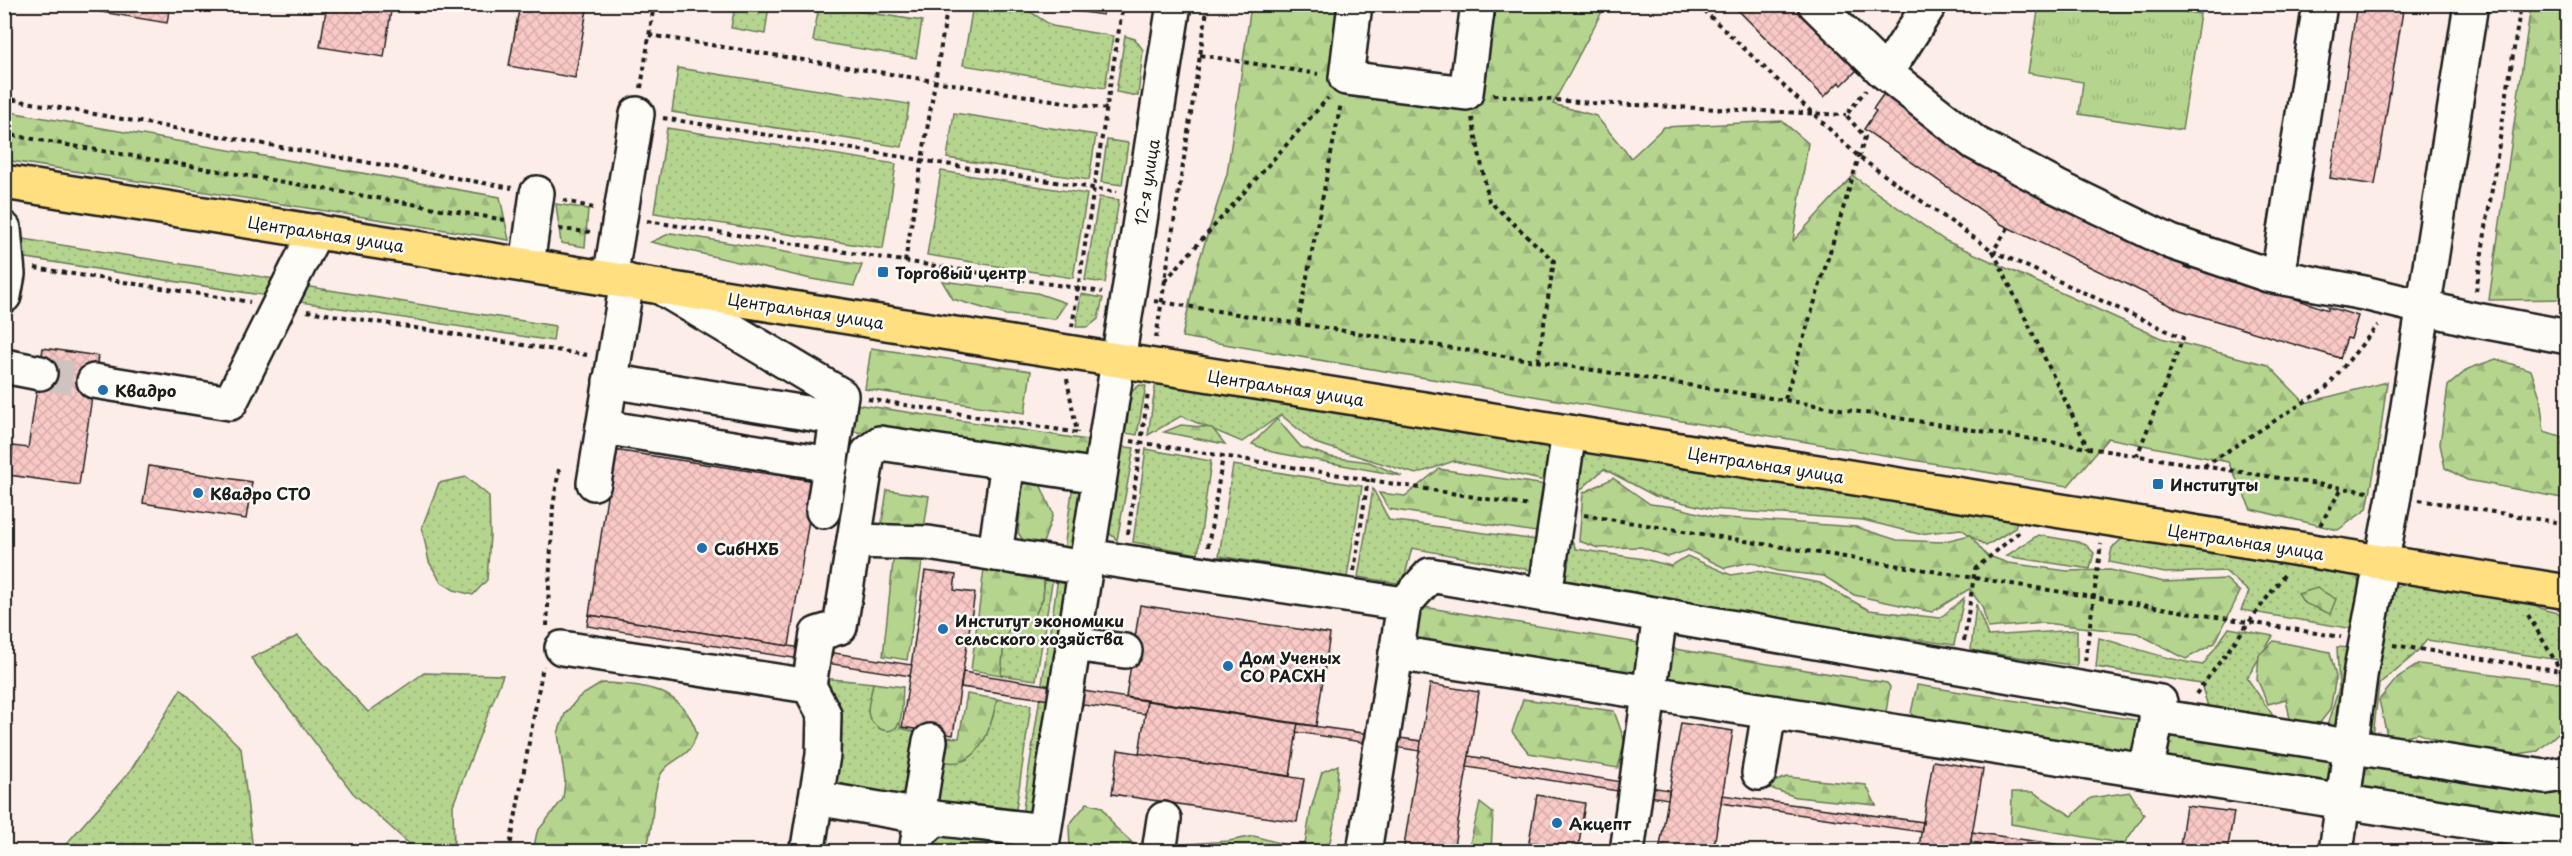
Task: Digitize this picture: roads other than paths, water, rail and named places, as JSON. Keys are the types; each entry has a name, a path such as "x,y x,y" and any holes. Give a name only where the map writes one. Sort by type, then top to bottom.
{"main road":[{"name":"Центральная улица","path":"4,182 2568,592"}],"street":[{"name":"12-я улица","path":"1042,841 1099,476 1091,435 1117,360 1174,4"},
{"path":"1355,4 1346,78 1467,93 1478,4"},
{"path":"1815,4 1884,72 1975,143 2057,187 2171,242 2278,277 2411,304 2471,319 2568,337"},
{"path":"1884,72 1930,4"},
{"path":"2278,277 2320,4"},
{"path":"2336,852 2367,641 2394,496 2411,304 2471,4"},
{"path":"594,483 612,370 619,280 619,216 637,114"},
{"path":"527,265 537,192"},
{"path":"4,229 7,264 4,296"},
{"path":"94,381 230,403 316,231"},
{"path":"659,286 839,406"},
{"path":"4,366 40,372"},
{"path":"612,370 839,406"},
{"path":"823,511 839,406"},
{"path":"603,427 831,464"},
{"path":"1545,595 1569,432"},
{"path":"805,852 808,848 824,755 824,714 809,686 818,634 840,627 868,453 880,442 1099,476"},
{"path":"995,554 1008,462"},
{"path":"854,542 928,543 995,554 1086,562 1123,561 1404,604"},
{"path":"1364,852 1404,604 1430,575 2160,702 2167,717 2146,771"},
{"path":"1627,852 1660,615"},
{"path":"1073,644 1125,651"},
{"path":"562,648 809,686"},
{"path":"1396,653 2568,837"},
{"path":"1759,773 1769,712"},
{"path":"2167,717 2545,777 2568,773"},
{"path":"916,852 919,833 927,817 930,741"},
{"path":"816,798 927,817 1042,841"},
{"path":"1159,852 1164,819"}],"tunnel":[{"path":"40,373 94,381"}],"place":[{"name":"Торговый центр","path":"883,272"},
{"name":"Квадро","path":"103,390"},
{"name":"Институты","path":"2158,484"},
{"name":"Квадро СТО","path":"198,493"},
{"name":"СибНХБ","path":"702,548"},
{"name":"Институт экономики сельского хозяйства","path":"943,629"},
{"name":"Дом Ученых СО РАСХН","path":"1228,666"},
{"name":"Акцепт","path":"1557,823"}]}
